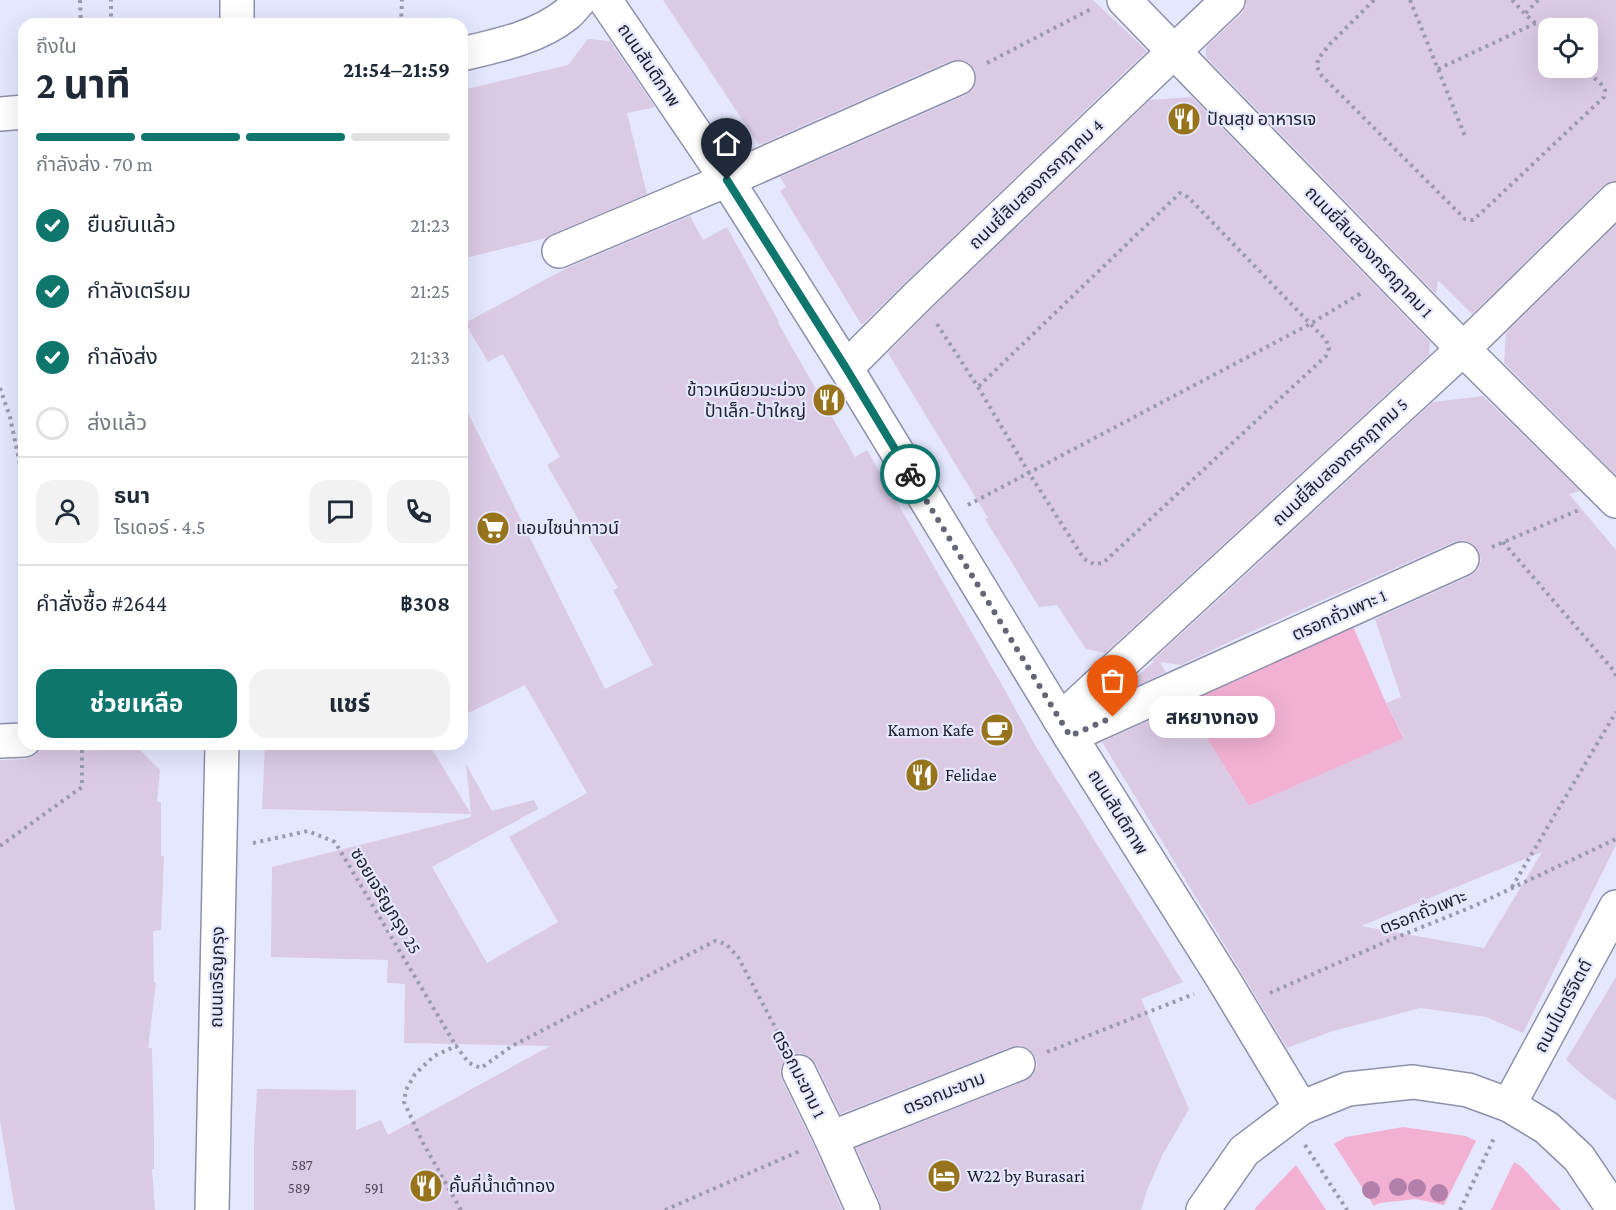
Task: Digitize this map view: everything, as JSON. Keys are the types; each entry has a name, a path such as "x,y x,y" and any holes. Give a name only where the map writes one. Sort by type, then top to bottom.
{"street":[{"path":"237,0 237,18"},
{"path":"468,53 536,33 566,14 580,0"},
{"name":"ถนนสันติภาพ","path":"605,0 727,180 846,368 1065,728 1232,994 1294,1113"},
{"name":"ถนนยี่สิบสองกรกฎาคม 4","path":"846,368 918,296 1228,0"},
{"name":"ถนนยี่สิบสองกรกฎาคม 1","path":"1111,3 1175,52 1463,349 1613,499"},
{"path":"558,251 727,180 958,78"},
{"path":"0,114 18,112"},
{"name":"ถนนยี่สิบสองกรกฎาคม 5","path":"1065,728 1463,349 1616,199"},
{"name":"ตรอกถั่วเพาะ 1","path":"1065,728 1462,559"},
{"path":"0,741 18,740"},
{"name":"ถนนเจริญกรุง","path":"212,1210 222,750"},
{"name":"ถนนไมตรีจิตต์","path":"1509,1105 1616,907"},
{"name":"ตรอกมะขาม","path":"831,1138 1018,1064"},
{"name":"ตรอกมะขาม 1","path":"799,1072 863,1210"},
{"path":"1203,1210 1244,1151 1294,1113 1348,1089 1413,1082 1468,1090 1509,1105 1547,1128 1579,1158 1614,1210"}],"path":[{"path":"80,0 81,18"},
{"path":"111,0 111,18"},
{"path":"401,18 402,0"},
{"path":"1374,0 1330,44 1318,59 1317,67 1323,76 1465,219 1473,220 1604,97 1605,90 1594,78"},
{"path":"1410,0 1465,136"},
{"path":"1438,69 1536,23 1512,0"},
{"path":"1525,14 1538,0"},
{"path":"958,78 1111,3"},
{"path":"918,296 978,387 1084,559 1094,564 1103,563 1326,356 1329,348 1326,340 1188,197 1180,193 978,387"},
{"path":"938,520 1310,324 1391,274"},
{"path":"0,388 10,417 18,454"},
{"path":"1462,559 1613,499"},
{"path":"1503,542 1616,676"},
{"path":"1512,889 1616,712"},
{"path":"0,846 82,787 82,750"},
{"name":"ซอยเจริญกรุง 25","path":"220,850 308,831 334,842 456,1046"},
{"name":"ตรอกถั่วเพาะ","path":"1232,994 1390,940 1474,906 1616,839"},
{"name":"ตรอกมะขาม 1","path":"456,1046 469,1063 481,1068 512,1046 715,941 726,944 738,957 799,1072"},
{"path":"1018,1064 1232,994"},
{"path":"456,1046 434,1056 415,1074 406,1090 404,1102 423,1143 461,1210"},
{"path":"1460,1210 1509,1105"},
{"path":"1294,1113 1347,1210"},
{"path":"664,1210 831,1138"}],"shaded area":[{"path":"1350,619 1404,739 1249,806 1180,695"},
{"path":"1403,1127 1466,1136 1476,1141 1444,1205 1416,1199 1380,1203 1374,1206 1334,1144 1346,1137"},
{"path":"1514,1162 1522,1167 1561,1210 1491,1210"},
{"path":"1296,1165 1326,1210 1255,1210 1256,1207"}],"building":[{"path":"663,0 1093,0 1147,51 861,324 780,191 786,187 780,177 966,95 973,89 976,81 975,70 969,63 961,60 950,61 759,145"},
{"path":"1246,0 1616,0 1616,181 1603,186 1472,314 1438,280 1436,294 1206,57 1206,47 1241,14 1246,6"},
{"path":"588,39 610,41 655,107 627,113 647,194 546,238 468,258 468,89 568,65"},
{"path":"1192,97 1430,342 1429,355 1105,653 1086,649 1057,605 1039,607 888,353 1150,100"},
{"path":"690,216 703,240 727,227 778,323 855,457 867,450 1038,750 1183,982 1141,999 1189,1109 1163,1154 1141,1210 881,1210 880,1202 856,1148 1025,1081 1033,1075 1037,1066 1036,1058 1030,1050 1020,1045 840,1114 816,1064 810,1057 800,1053 790,1055 780,1070 782,1080 842,1210 254,1210 257,1089 356,1090 356,1130 381,1120 388,1135 550,1046 404,1043 405,984 387,983 388,960 271,957 272,867 471,817 466,764 492,811 534,800 538,809 432,867 487,963 558,922 509,837 587,793 525,685 468,713 468,413 605,689 653,665 613,590 618,588 547,465 560,457 503,354 488,362 468,328 468,321 565,269"},
{"path":"1616,225 1616,475 1504,363 1506,333"},
{"path":"1483,396 1580,491 1569,494 1616,550 1616,845 1523,1033 1486,1017 1420,1008 1330,1032 1287,1048 1102,742 1186,704 1249,806 1404,738 1386,703 1401,697 1375,619 1470,576 1477,570 1481,561 1479,552 1473,544 1464,540 1454,542 1181,665 1160,662 1166,672 1138,685 1132,680 1433,402","holes":["1542,852 1484,948 1361,926"]},
{"path":"39,750 140,750 160,770 157,802 161,802 161,856 164,856 161,930 153,931 154,983 156,983 148,1048 152,1048 154,1169 152,1169 155,1210 15,1210 0,1121 0,760 25,759 34,756"},
{"path":"265,750 433,750 471,814 262,809"},
{"path":"1616,977 1616,1101 1566,1060"}],"way so far":[{"path":"910,474 1070,736 1113,717"}],"place":[{"name":"ปัณสุข อาหารเจ","path":"1184,119"},
{"name":"ข้าวเหนียวมะม่วง ป้าเล็ก-ป้าใหญ่","path":"829,400"},
{"name":"แอมไชน่าทาวน์","path":"493,528"},
{"name":"สหยางทอง","path":"1113,717"},
{"name":"Kamon Kafe","path":"997,730"},
{"name":"Felidae","path":"922,775"},
{"name":"W22 by Burasari","path":"944,1176"},
{"name":"คั้นกี่น้ำเต้าทอง","path":"426,1186"}],"route":[{"path":"727,180 910,474"}]}
